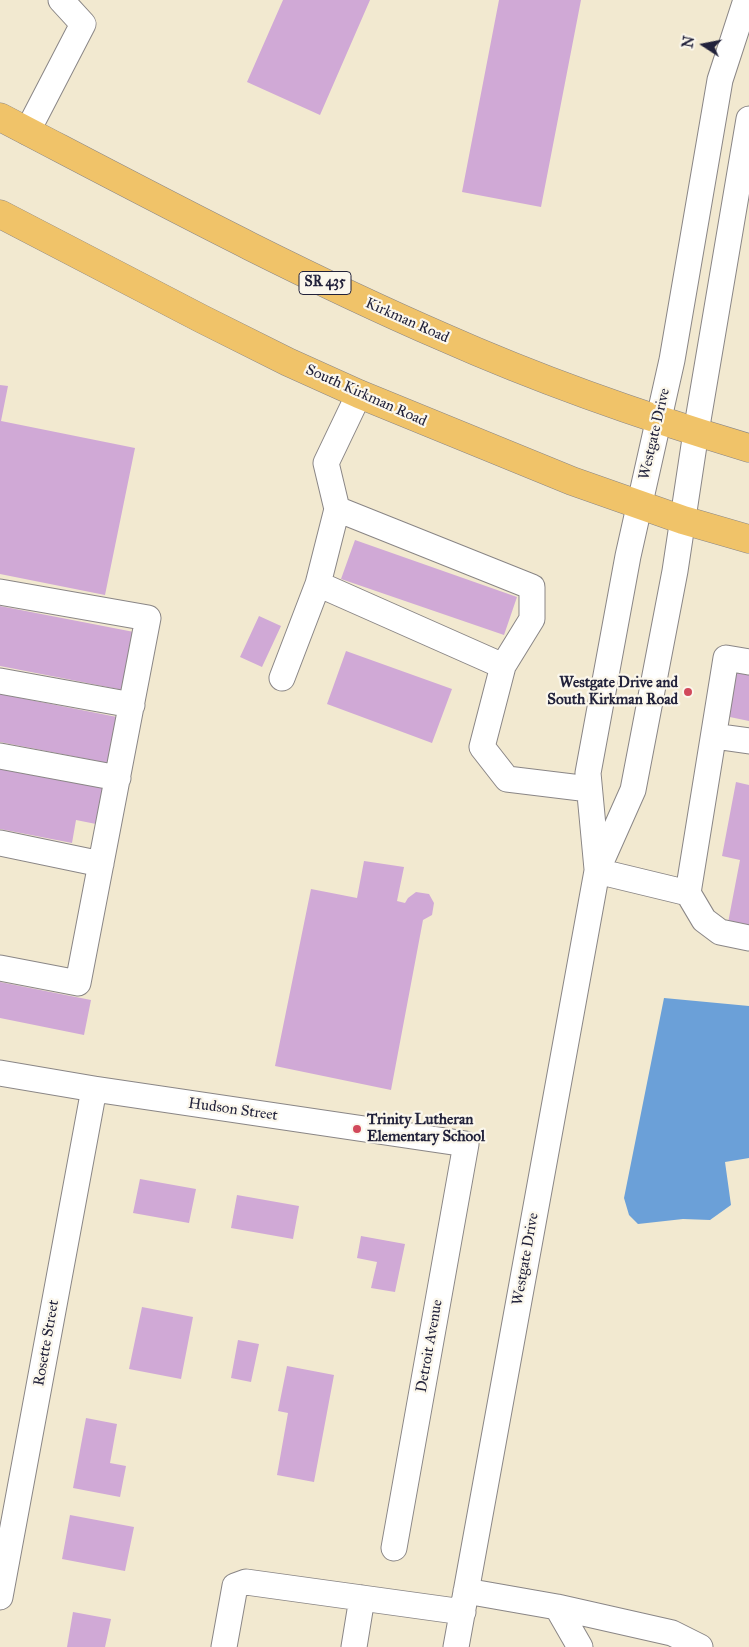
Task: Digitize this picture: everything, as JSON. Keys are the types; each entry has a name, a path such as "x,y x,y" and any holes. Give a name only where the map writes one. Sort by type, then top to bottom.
{"main road":[{"name":"Kirkman Road","path":"0,117 206,225 382,310 490,357 601,400 749,448"},
{"name":"South Kirkman Road","path":"0,214 202,319 288,362 359,394 572,481 682,520 749,539"}],"street":[{"path":"28,132 83,24 61,0"},
{"name":"Westgate Drive","path":"597,871 588,773 628,556 672,360 720,80 746,0"},
{"name":"Westgate Drive","path":"456,1647 597,871 633,790 675,571 696,432 749,119"},
{"path":"282,678 318,584 337,509 326,463 359,394"},
{"path":"337,509 532,587 532,619 503,666 482,747 507,779 589,789"},
{"path":"318,584 503,666"},
{"path":"0,592 148,618 78,982 0,968"},
{"path":"749,662 726,658 688,893 704,920 720,932 749,938"},
{"path":"0,681 132,705"},
{"path":"714,736 749,742"},
{"path":"0,756 118,778"},
{"path":"0,843 101,864"},
{"path":"597,871 688,893"},
{"name":"Hudson Street","path":"0,1073 94,1089 466,1144"},
{"name":"Rosette Street","path":"0,1597 94,1089"},
{"name":"Detroit Avenue","path":"394,1548 466,1144"},
{"path":"224,1647 236,1586 246,1582 362,1598 465,1601 557,1607 672,1633 694,1646"},
{"path":"354,1647 362,1598"},
{"path":"557,1607 580,1647"}],"water":[{"path":"664,998 749,1006 749,1158 725,1162 731,1205 710,1220 683,1219 638,1224 629,1215 624,1198"}],"building":[{"path":"283,0 370,0 320,115 247,82"},
{"path":"499,0 581,0 541,207 462,192"},
{"path":"0,385 8,386 1,421 135,448 105,595 0,574"},
{"path":"355,540 517,597 504,635 341,579"},
{"path":"0,606 134,632 123,690 0,666"},
{"path":"259,616 281,626 262,667 240,657"},
{"path":"346,651 452,689 432,743 327,704"},
{"path":"735,664 749,667 749,721 725,716"},
{"path":"0,694 117,717 108,763 0,742"},
{"path":"0,768 103,788 96,824 76,820 72,843 0,829"},
{"path":"736,782 749,785 749,932 727,928 740,860 722,856"},
{"path":"364,861 404,867 397,901 405,903 416,892 429,894 434,903 432,915 423,920 391,1090 275,1066 311,889 357,898"},
{"path":"0,982 91,1000 84,1035 0,1018"},
{"path":"140,1179 196,1189 189,1223 133,1213"},
{"path":"237,1195 299,1206 293,1239 231,1228"},
{"path":"361,1236 405,1244 395,1292 371,1288 377,1262 357,1258"},
{"path":"142,1307 193,1317 181,1379 129,1369"},
{"path":"238,1340 259,1344 251,1382 231,1378"},
{"path":"287,1366 334,1375 314,1482 277,1475 288,1413 278,1411"},
{"path":"86,1418 117,1424 110,1463 126,1466 120,1497 73,1488"},
{"path":"70,1515 134,1527 125,1571 62,1559"},
{"path":"73,1612 111,1619 105,1647 67,1647"}],"place":[{"name":"Westgate Drive and South Kirkman Road","path":"688,692"},
{"name":"Trinity Lutheran Elementary School","path":"357,1129"}]}
